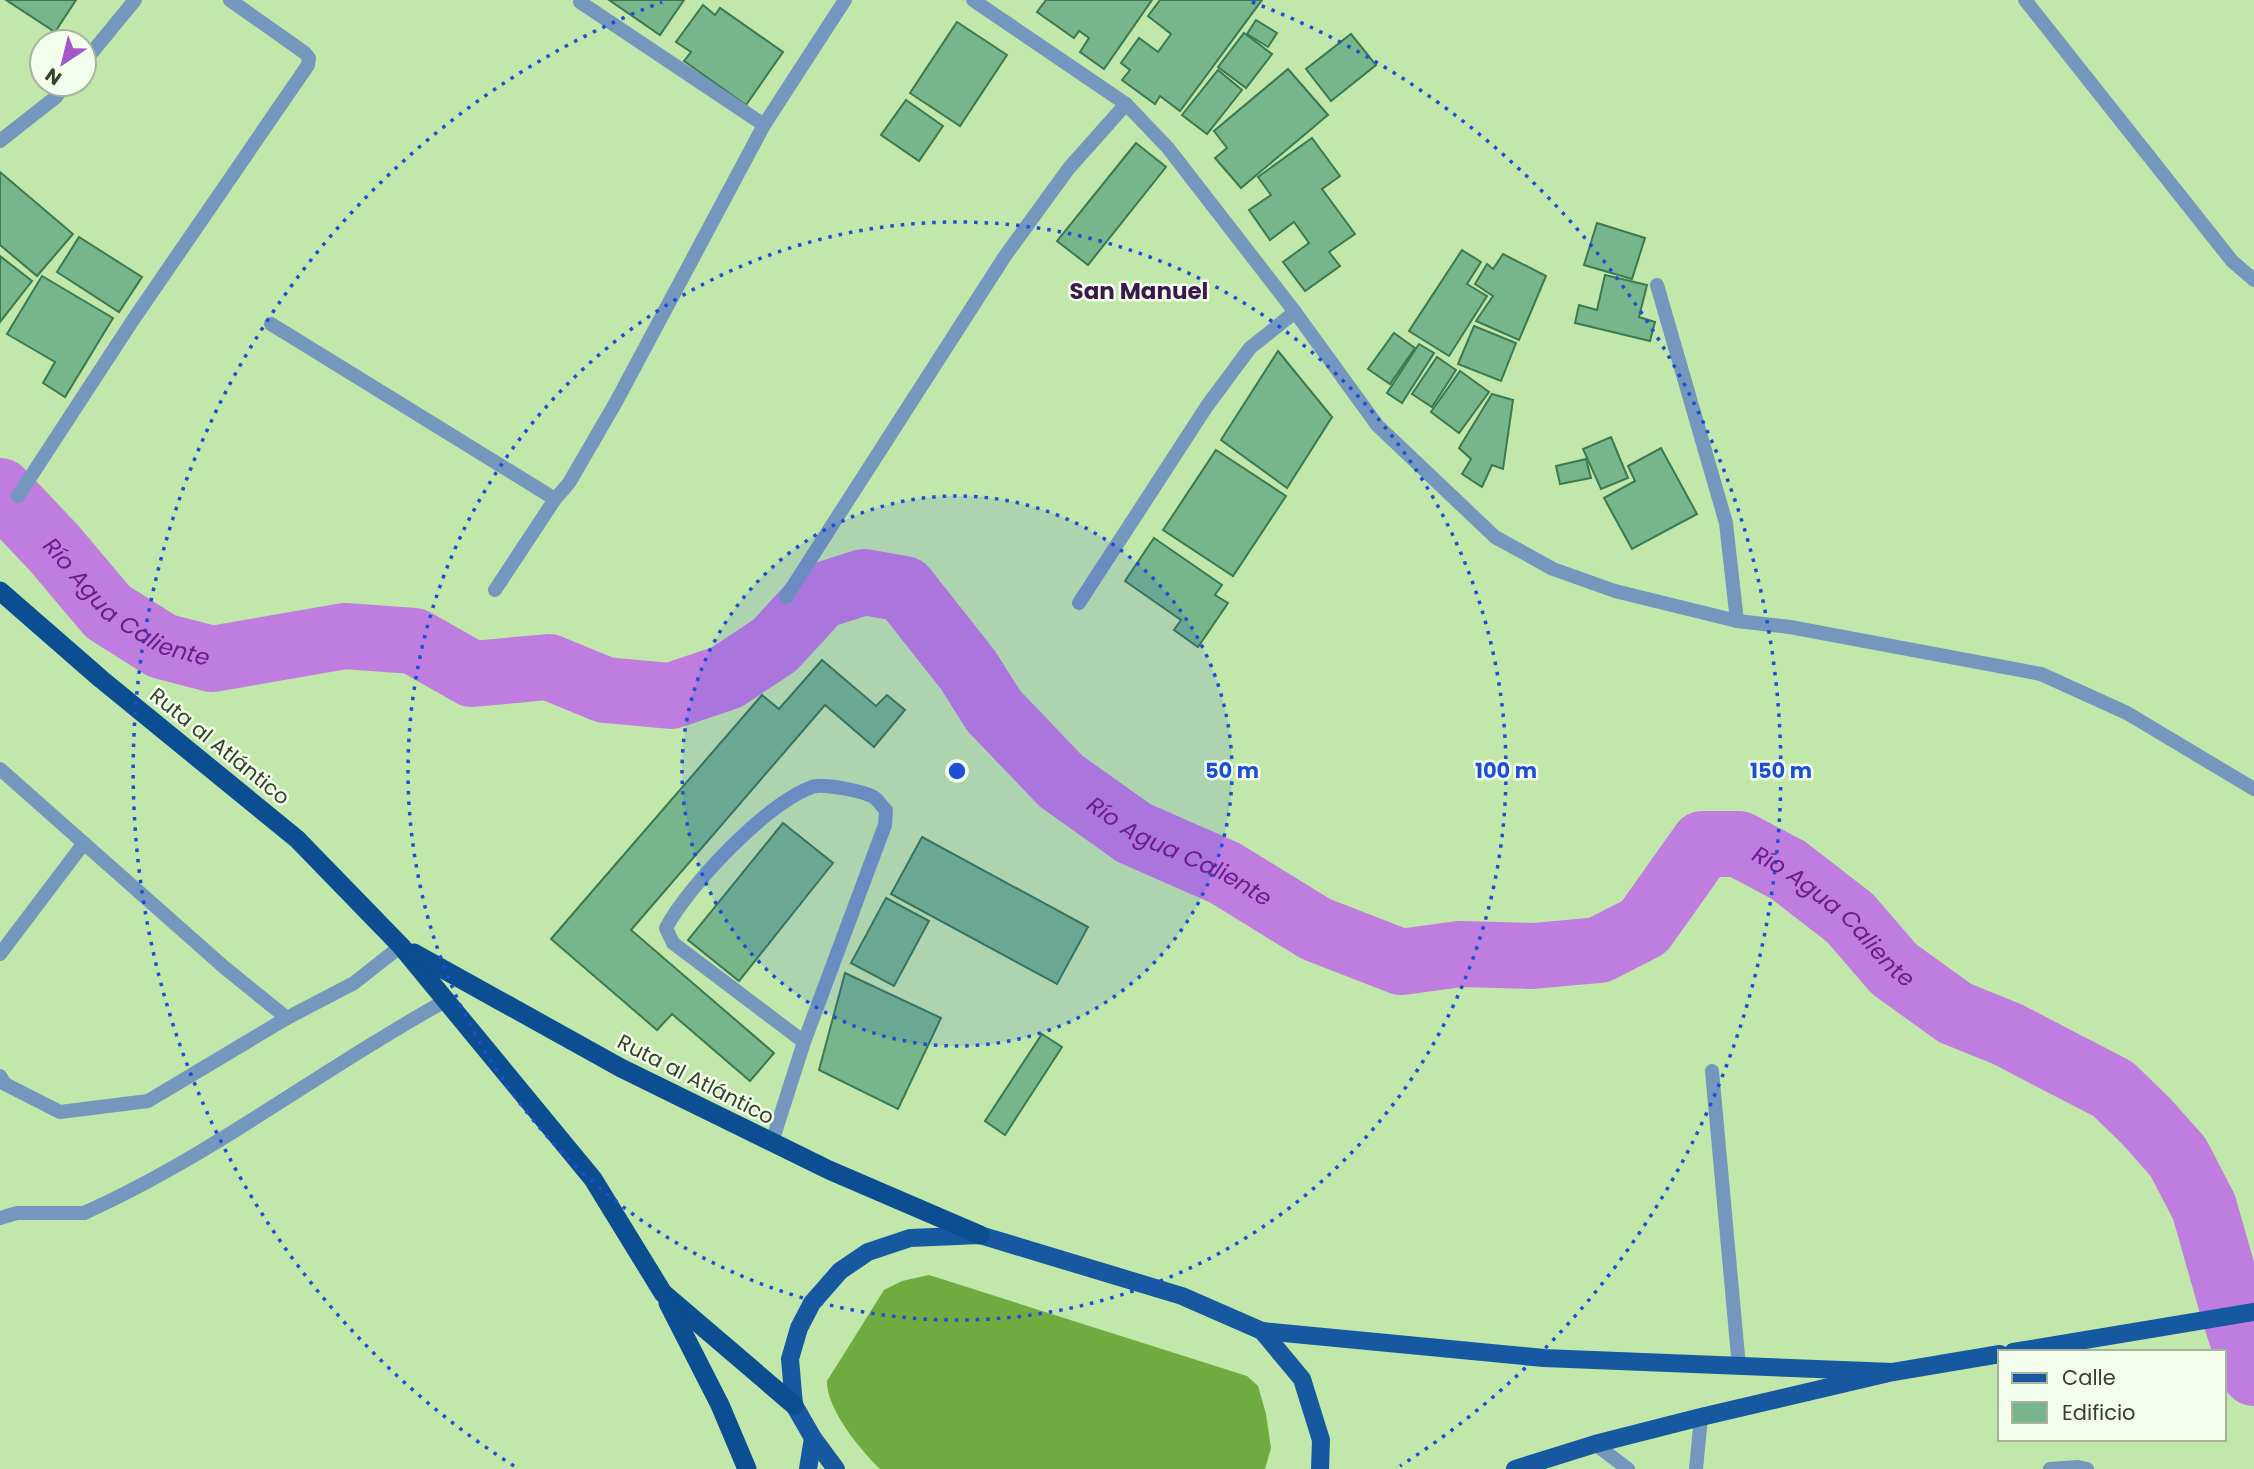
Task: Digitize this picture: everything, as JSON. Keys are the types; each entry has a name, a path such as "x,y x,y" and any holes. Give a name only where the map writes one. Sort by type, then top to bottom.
{"highway":[{"name":"Ruta al Atlántico","path":"0,591 297,839 401,946 593,1179 663,1293 794,1405"},
{"name":"Ruta al Atlántico","path":"401,946 621,1068 829,1170 981,1235"},
{"path":"663,1293 720,1405 747,1469"}],"main road":[{"path":"836,1469 813,1438 794,1405 790,1359 799,1328 813,1303 840,1271 869,1252 910,1238 981,1235 1182,1296 1262,1331 1544,1358 1893,1372"},
{"path":"2024,1350 2254,1312"},
{"path":"1262,1331 1302,1379 1321,1440 1320,1469"},
{"path":"1514,1469 1595,1444 1701,1417 1893,1372 1998,1354"},
{"path":"808,1469 813,1438"}],"street":[{"path":"98,45 135,0"},
{"path":"18,496 133,320 308,65 309,58 304,52 229,0"},
{"path":"495,590 555,499 569,483 617,402 764,125 845,0"},
{"path":"973,0 1126,104 1168,148 1295,312 1377,425 1495,537 1553,569 1615,591 1737,621 1790,627 2041,674 2127,713 2254,789"},
{"path":"2025,0 2232,261 2254,280"},
{"path":"580,2 764,125"},
{"path":"0,141 55,98"},
{"path":"786,597 1005,256 1069,168 1126,104"},
{"path":"1657,285 1726,523 1737,621"},
{"path":"1079,603 1207,405 1250,348 1295,312"},
{"path":"271,324 555,499"},
{"path":"0,769 225,968 287,1018"},
{"path":"772,1142 804,1042 885,825 886,810 875,798 853,791 814,786 775,807 721,857 666,928 673,943 804,1042"},
{"path":"0,954 84,843"},
{"path":"0,1076 5,1084 61,1112 148,1101 287,1018 354,983 401,946"},
{"path":"0,1218 18,1213 84,1213 124,1195 403,1024 447,1000"},
{"path":"1712,1071 1739,1367"},
{"path":"1696,1469 1701,1417"},
{"path":"1595,1444 1628,1469"},
{"path":"2050,1469 2081,1468"}],"green space":[{"path":"929,1275 1247,1376 1258,1386 1266,1414 1271,1448 1265,1469 880,1469 838,1416 828,1392 827,1381 884,1290 902,1281"}],"building":[{"path":"6,0 76,0 58,28 49,28"},
{"path":"609,0 684,0 660,35"},
{"path":"1046,0 1152,0 1104,69 1080,52 1089,38 1079,31 1074,38 1037,12"},
{"path":"1160,0 1262,0 1180,111 1160,96 1155,104 1122,80 1130,70 1121,63 1139,38 1158,52 1171,34 1148,16"},
{"path":"703,5 715,15 720,8 783,52 746,105 684,61 691,52 676,42"},
{"path":"1256,20 1277,33 1268,47 1247,34"},
{"path":"957,22 1007,55 960,126 910,93"},
{"path":"1244,33 1272,54 1246,88 1218,67"},
{"path":"1351,34 1376,65 1331,101 1306,69"},
{"path":"1288,69 1328,115 1241,188 1215,158 1227,148 1214,131"},
{"path":"1218,70 1242,90 1207,134 1182,115"},
{"path":"906,100 943,126 919,161 881,135"},
{"path":"1312,138 1340,176 1322,189 1355,234 1329,252 1340,266 1305,291 1283,262 1309,243 1294,222 1270,240 1249,210 1271,195 1258,177"},
{"path":"1136,143 1166,167 1088,265 1057,241"},
{"path":"0,172 73,234 37,276 0,245"},
{"path":"1597,223 1645,238 1632,279 1584,265"},
{"path":"79,237 142,277 119,312 57,272"},
{"path":"1462,250 1481,262 1467,284 1487,296 1449,356 1409,331"},
{"path":"1503,254 1546,276 1519,340 1476,321 1493,296 1475,284 1487,264 1493,269"},
{"path":"0,256 32,281 0,322"},
{"path":"1605,275 1647,285 1639,317 1655,322 1650,341 1575,323 1579,305 1597,310"},
{"path":"42,276 113,318 65,397 43,383 55,362 7,334"},
{"path":"1474,326 1516,343 1501,381 1458,364"},
{"path":"1394,333 1415,348 1390,384 1368,369"},
{"path":"1419,344 1434,353 1402,403 1387,393"},
{"path":"1278,351 1332,417 1287,488 1221,440"},
{"path":"1437,357 1456,370 1432,407 1412,394"},
{"path":"1460,371 1489,392 1459,433 1431,412"},
{"path":"1492,394 1513,400 1503,469 1492,465 1482,487 1462,474 1471,459 1459,448"},
{"path":"1611,437 1628,478 1601,489 1583,449"},
{"path":"1661,448 1697,514 1632,549 1604,498 1635,481 1628,466"},
{"path":"1216,450 1286,496 1233,576 1163,530"},
{"path":"1586,459 1591,478 1560,484 1556,466"},
{"path":"1154,538 1222,585 1215,595 1228,603 1198,647 1174,630 1181,620 1125,581"},
{"path":"822,660 876,706 887,695 905,710 874,747 825,705 631,930 774,1053 750,1081 672,1014 657,1030 551,939 762,695 779,709"},
{"path":"783,823 833,863 739,981 688,940"},
{"path":"922,837 1088,927 1057,984 891,894"},
{"path":"886,898 929,921 894,986 851,963"},
{"path":"845,973 941,1018 898,1109 819,1070"},
{"path":"1042,1034 1062,1047 1005,1135 985,1121"}],"waterway":[{"name":"Río Agua Caliente","path":"0,491 54,548 108,612 162,646 212,659 345,636 414,641 472,674 549,667 605,690 671,696 727,677 775,645 820,596 864,582 904,589 968,670 994,711 1061,781 1134,833 1225,873 1316,929 1401,962 1460,954 1533,956 1599,950 1644,927 1703,844 1739,844 1788,870 1850,918 1894,969 1955,1013 2007,1034 2113,1089 2146,1121 2178,1157 2204,1207 2254,1373"}],"district":[{"name":"San Manuel","path":"1139,291"}]}
